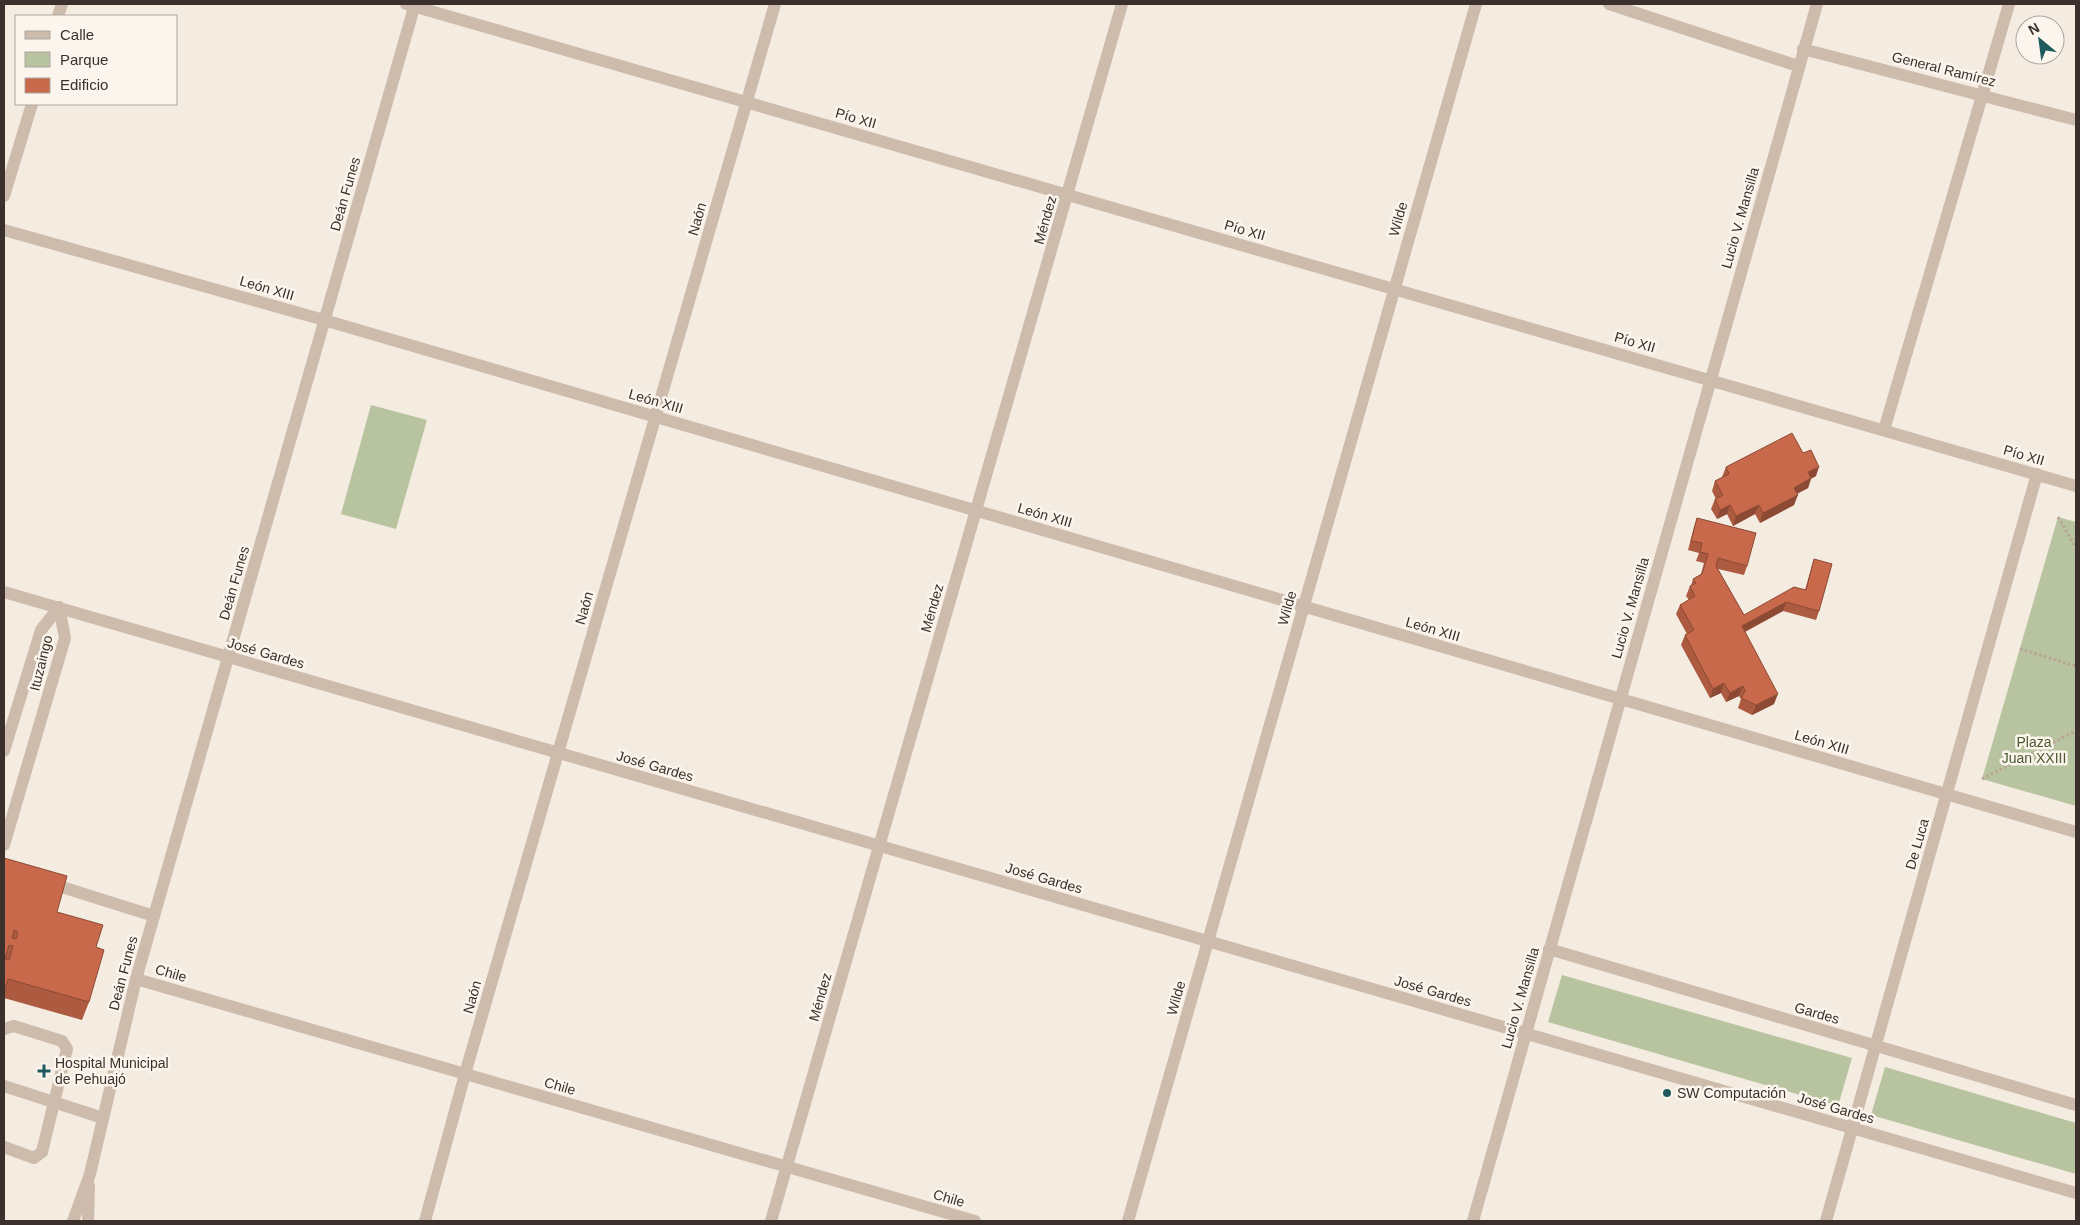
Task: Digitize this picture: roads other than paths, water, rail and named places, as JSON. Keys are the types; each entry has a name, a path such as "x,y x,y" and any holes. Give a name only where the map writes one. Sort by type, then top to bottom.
{"street":[{"name":"Pío XII","path":"412,4 2076,486"},
{"name":"Deán Funes","path":"73,1221 90,1174 136,979 412,4"},
{"name":"Naón","path":"425,1221 465,1074 775,4"},
{"name":"Méndez","path":"771,1221 1122,4"},
{"name":"Wilde","path":"1128,1221 1476,4"},
{"path":"1609,4 1798,66"},
{"name":"Lucio V. Mansilla","path":"1473,1221 1817,4"},
{"path":"1884,430 2009,4"},
{"name":"General Ramírez","path":"1803,49 1982,94 2076,120"},
{"path":"4,196 32,105"},
{"name":"León XIII","path":"4,230 324,320 2076,832"},
{"name":"De Luca","path":"1826,1221 2037,474"},
{"name":"José Gardes","path":"4,592 2076,1193"},
{"name":"Ituzaingo","path":"4,751 41,630 59,607"},
{"name":"Ituzaingo","path":"4,845 65,638 59,607"},
{"path":"32,878 154,916"},
{"name":"Gardes","path":"1549,949 2076,1105"},
{"name":"Chile","path":"136,979 975,1221"},
{"path":"4,1029 14,1026 66,1044 67,1049 40,1155 34,1158 4,1147"},
{"path":"4,1086 103,1118"},
{"name":"Deán Funes","path":"88,1221 90,1174"}],"place":[{"name":"Hospital Municipal de Pehuajó","path":"44,1071"},
{"name":"SW Computación","path":"1667,1093"}],"park label":[{"name":"Plaza Juan XXIII","path":"2034,750"}]}
